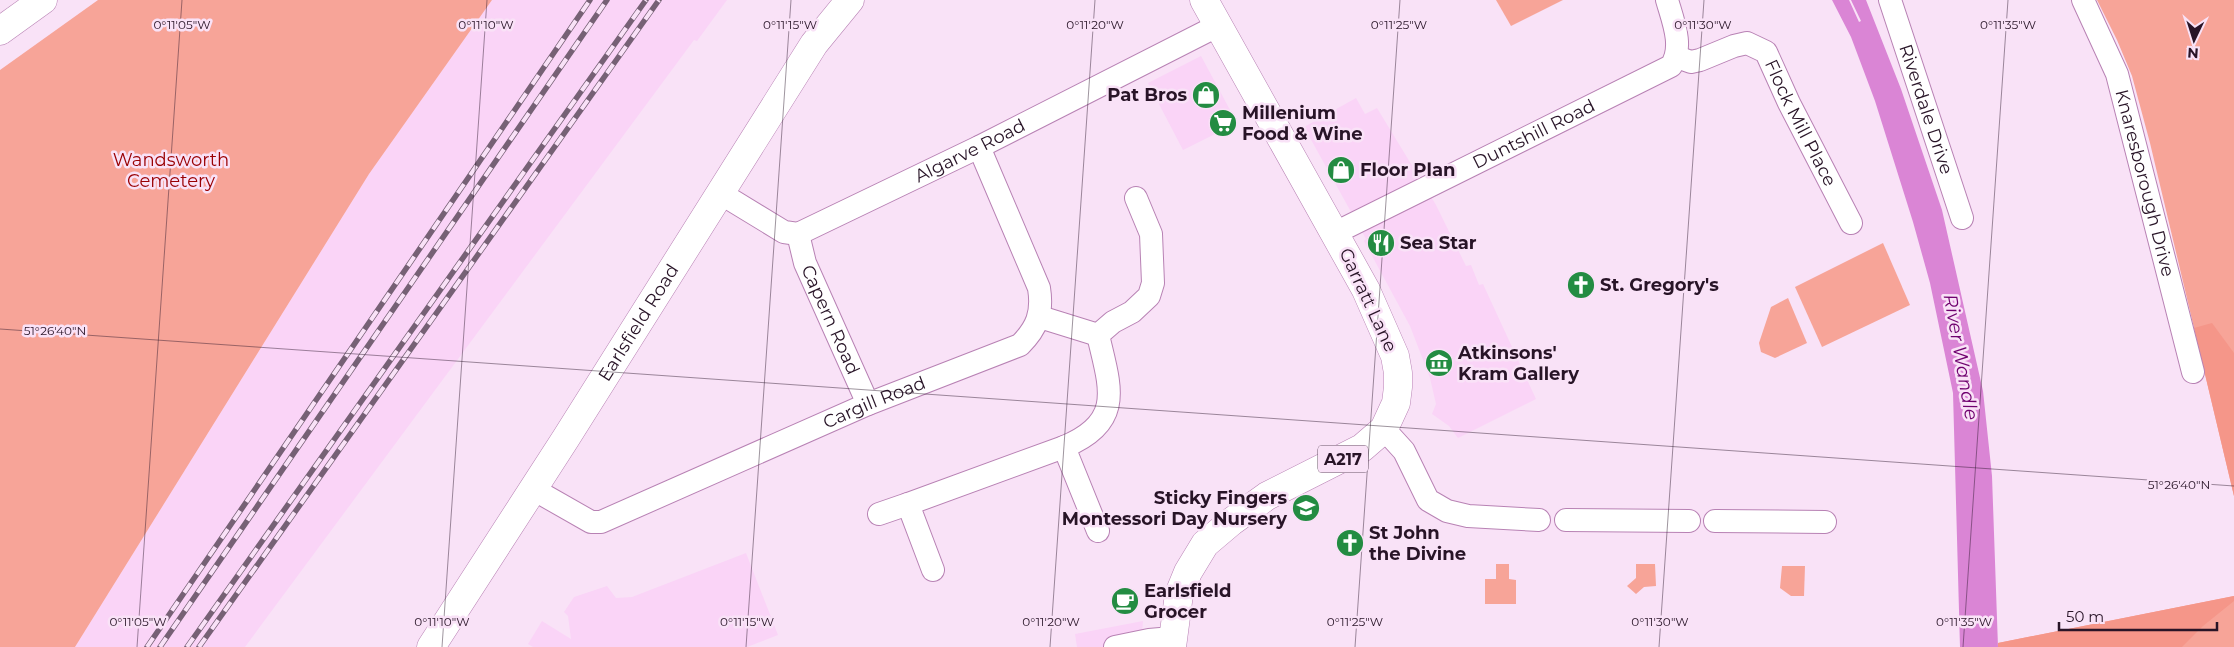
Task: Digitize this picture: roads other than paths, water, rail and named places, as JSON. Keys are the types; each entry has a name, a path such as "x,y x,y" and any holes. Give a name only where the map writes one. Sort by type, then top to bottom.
{"main road":[{"path":"0,31 43,0"},
{"name":"Earlsfield Road","path":"431,647 814,44 850,0"},
{"name":"Garratt Lane","path":"1172,643 1180,594 1188,572 1205,544 1230,522 1267,496 1362,448 1384,429 1396,403 1398,373 1395,356 1382,323 1335,233 1204,0"}],"street":[{"path":"1667,0 1678,43 1677,57"},
{"name":"Riverdale Drive","path":"1890,0 1962,218"},
{"name":"Knaresborough Drive","path":"2083,0 2117,74 2193,372"},
{"name":"Algarve Road","path":"798,234 979,147 1219,25"},
{"name":"Flock Mill Place","path":"1677,57 1691,62 1747,43 1766,52 1793,112 1851,223"},
{"name":"Duntshill Road","path":"1335,233 1671,66 1677,57"},
{"path":"979,147 1039,288 1042,302 1040,318 1098,335"},
{"path":"720,193 784,232 798,234"},
{"path":"1098,335 1113,322 1132,312 1149,296 1152,283 1151,234 1136,198"},
{"name":"Capern Road","path":"798,234 805,262 868,404"},
{"name":"Cargill Road","path":"532,489 591,522 601,522 868,404 1020,345 1034,331 1040,318"},
{"path":"879,514 1084,439 1104,416 1108,405 1110,385 1098,335"},
{"path":"1384,429 1404,451 1428,500 1447,511 1468,516 1539,520"},
{"path":"1064,447 1098,530"},
{"path":"908,504 933,570"},
{"path":"1566,520 1689,521"},
{"path":"1715,521 1825,522"},
{"path":"1115,647 1149,640 1172,643"}],"water":[{"name":"River Wandle","path":"1832,0 1849,0 1859,22 1861,21 1851,0 1866,0 1901,89 1942,210 1983,391 1992,476 1998,647 1960,647 1953,393 1930,283 1913,222 1875,101 1851,37"}],"railway":[{"path":"147,647 590,0"},
{"path":"160,647 607,0"},
{"path":"187,647 646,0"},
{"path":"199,647 659,0"}],"place":[{"name":"Pat Bros","path":"1206,95"},
{"name":"Millenium Food & Wine","path":"1223,123"},
{"name":"Floor Plan","path":"1341,170"},
{"name":"Sea Star","path":"1381,243"},
{"name":"St. Gregory's","path":"1581,285"},
{"name":"Atkinsons' Kram Gallery","path":"1439,363"},
{"name":"Sticky Fingers Montessori Day Nursery","path":"1306,508"},
{"name":"St John the Divine","path":"1350,543"},
{"name":"Earlsfield Grocer","path":"1125,601"}],"park label":[{"name":"Wandsworth Cemetery","path":"171,170"}]}
